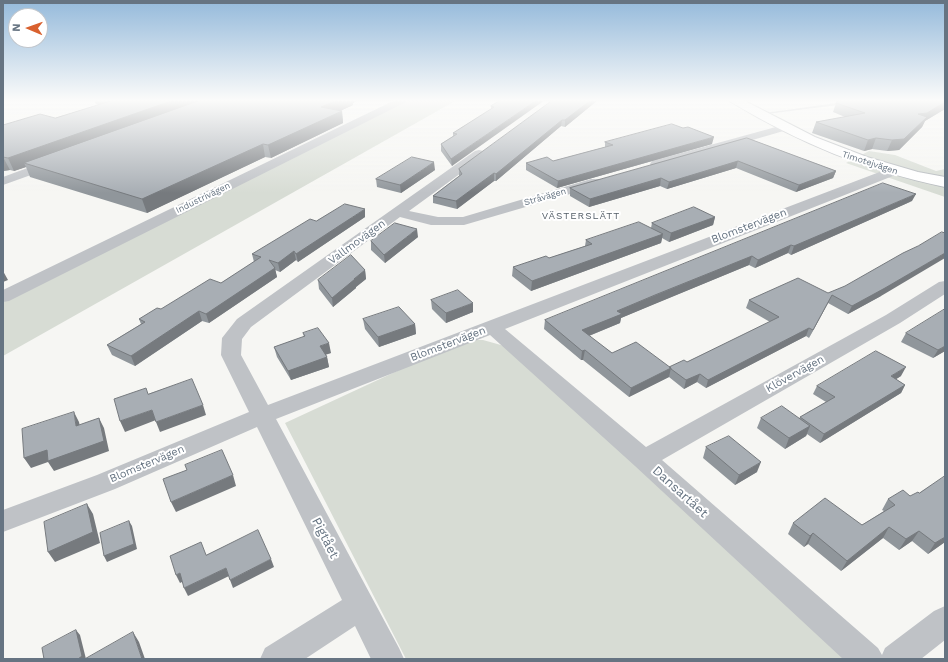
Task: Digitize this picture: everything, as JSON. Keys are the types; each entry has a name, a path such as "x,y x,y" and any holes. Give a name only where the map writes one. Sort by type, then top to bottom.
{"street":[{"name":"Industrivägen","path":"3,297 340,131"},
{"path":"645,168 773,131"},
{"name":"Timotejvägen","path":"790,131 837,152 894,171 945,182"},
{"name":"Vallmovägen","path":"262,416 231,355 232,338 244,323 492,145"},
{"path":"3,181 61,160"},
{"name":"Blomstervägen","path":"3,521 106,482 262,416 894,171"},
{"name":"Stråvägen","path":"398,212 428,221 464,221 607,179"},
{"name":"Klövervägen","path":"644,459 893,319 945,286"},
{"name":"Dansartået","path":"492,327 644,459 867,659"},
{"name":"Pigtået","path":"262,416 388,659"},
{"path":"276,659 360,606"},
{"path":"896,659 945,621"}],"shaded area":[{"path":"340,131 402,131 3,356 3,297"},
{"path":"869,151 895,155 936,171 945,169 945,197 846,163"},
{"path":"464,340 483,340 508,347 856,659 406,659 285,423"}],"building":[{"path":"3,131 86,131 8,158 3,157"},
{"path":"114,131 299,131 268,145 263,144 142,199 24,163"},
{"path":"456,131 492,131 451,159 441,144 457,134 453,133"},
{"path":"511,131 549,131 496,174 494,173 456,201 433,196 462,174 459,169"},
{"path":"646,131 698,131 714,137 558,181 526,163 547,157 553,161 613,145 605,142"},
{"path":"842,131 912,131 904,139 892,140 876,138 868,140"},
{"path":"747,138 836,171 799,185 738,161 669,182 661,178 590,199 570,188"},
{"path":"412,157 434,162 400,185 376,179"},
{"path":"883,183 916,194 758,260 752,256 655,295 617,311 622,314 582,330 612,353 636,342 671,368 631,388 585,350 582,351 545,320"},
{"path":"345,204 365,209 296,254 294,251 278,263 269,260 275,268 206,314 199,311 131,356 107,345 145,322 139,319 157,308 161,309 210,279 221,283 261,257 252,254 310,219 316,221"},
{"path":"694,207 715,217 671,233 652,223"},
{"path":"639,222 663,234 532,281 513,267 546,256 549,258 592,244 586,240"},
{"path":"395,223 417,229 384,255 371,241"},
{"path":"942,232 945,233 945,253 852,306 832,295 813,330 809,328 708,380 700,374 686,380 669,367 684,360 687,362 779,317 749,300 798,278 828,293 845,286"},
{"path":"351,255 365,270 332,298 318,280"},
{"path":"458,290 473,303 446,313 431,300"},
{"path":"399,307 415,324 378,337 363,319"},
{"path":"945,309 945,346 938,350 906,333"},
{"path":"318,328 329,343 320,346 327,357 288,371 274,347 305,336 303,333"},
{"path":"876,351 906,367 891,376 905,385 824,434 800,417 835,397 817,386"},
{"path":"192,379 203,405 156,422 152,410 120,421 114,399 146,388 148,394"},
{"path":"782,406 810,426 789,438 761,418"},
{"path":"74,412 76,426 99,418 104,441 48,461 47,450 24,458 22,429"},
{"path":"729,436 761,462 739,475 706,447"},
{"path":"222,450 233,475 171,502 163,479 187,470 185,465"},
{"path":"945,476 945,537 935,543 919,531 906,539 889,527 847,561 813,533 810,536 793,523 825,498 862,525 895,505 888,499 903,490 910,496 918,492 919,493"},
{"path":"87,504 93,532 48,552 44,522"},
{"path":"129,521 134,544 104,556 100,533"},
{"path":"258,530 271,559 230,580 226,568 184,588 180,573 176,575 170,556 201,542 206,555"},
{"path":"76,630 82,656 78,659 44,659 42,648"},
{"path":"133,632 142,659 85,659"}],"district":[{"name":"VÄSTERSLÄTT","path":"581,216"}]}
